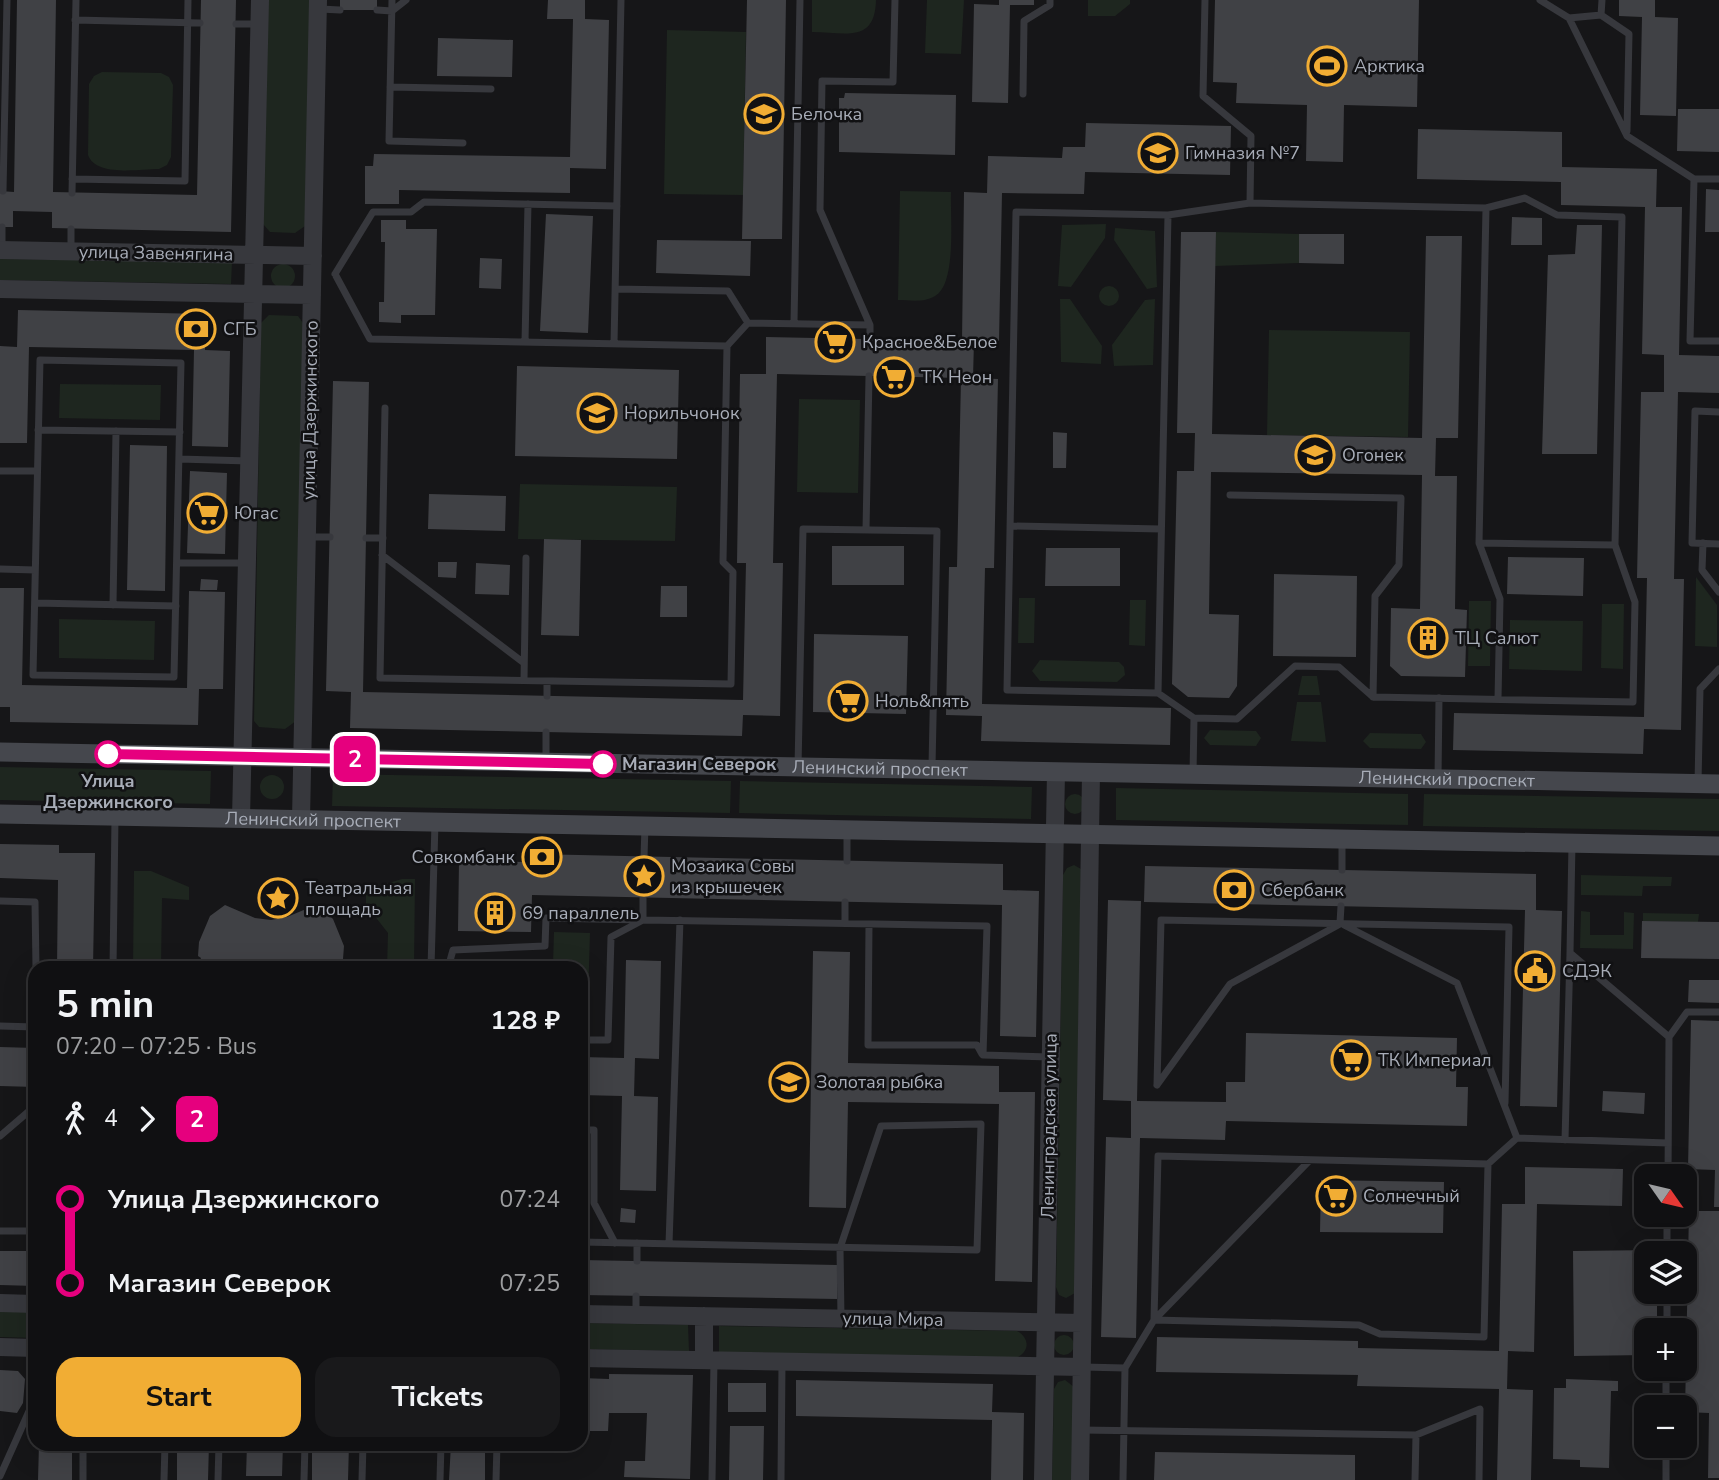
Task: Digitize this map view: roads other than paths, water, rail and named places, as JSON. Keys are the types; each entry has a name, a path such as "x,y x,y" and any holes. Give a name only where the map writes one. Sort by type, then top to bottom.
{"main road":[{"name":"Ленинский проспект","path":"0,752 1719,784"},
{"name":"Ленинский проспект","path":"0,814 1719,846"}],"street":[{"path":"241,818 260,0"},
{"name":"улица Дзержинского","path":"302,819 318,5"},
{"name":"улица Завенягина","path":"1,250 254,255 313,265"},
{"path":"0,289 312,295"},
{"name":"Ленинградская улица","path":"1043,1480 1056,772"},
{"name":"Ленинградская улица","path":"1080,1480 1091,773"},
{"path":"0,1303 28,1304"},
{"name":"улица Мира","path":"588,1314 1082,1323"},
{"path":"704,1316 709,1360"},
{"path":"0,1347 28,1348"},
{"path":"588,1358 1082,1367"}],"lane":[{"path":"3,191 7,0"},
{"path":"72,193 76,0"},
{"path":"72,179 185,181 188,0"},
{"path":"392,0 389,141 463,143"},
{"path":"377,10 392,11 406,0"},
{"path":"614,344 621,0"},
{"path":"794,323 800,0"},
{"path":"870,339 870,325 820,210 822,81 893,82 895,0"},
{"path":"1023,94 1024,21 1050,5 1050,0"},
{"path":"1205,0 1203,96 1251,136 1250,203"},
{"path":"1540,0 1569,18 1627,136 1694,179 1719,179"},
{"path":"1601,15 1602,0"},
{"path":"318,5 340,10"},
{"path":"1569,18 1601,15 1629,34 1627,136"},
{"path":"75,20 200,23"},
{"path":"236,23 260,24"},
{"path":"390,88 491,89"},
{"path":"1694,179 1690,341 1719,341"},
{"path":"1525,198 1557,215 1622,217 1615,545 1635,602 1633,702 1373,697 1339,667 1295,666 1237,719 1194,718 1158,693 1007,690 1016,212 1168,215 1250,203 1486,208 1525,198"},
{"path":"335,274 373,212 411,212 424,202 617,206"},
{"path":"525,342 528,204"},
{"path":"1486,208 1479,542 1500,599 1498,699"},
{"path":"1158,693 1168,215"},
{"path":"1,250 2,227"},
{"path":"71,229 71,251"},
{"path":"313,265 335,274 370,339 727,346"},
{"path":"616,289 728,291 748,323"},
{"path":"385,408 380,678 731,684 733,572 723,562 727,346 748,323 870,325"},
{"path":"40,360 181,363 174,677 33,675 38,430 40,360"},
{"path":"866,530 869,376"},
{"path":"1719,412 1695,411 1692,543 1719,544"},
{"path":"38,430 180,432"},
{"path":"113,605 116,431"},
{"path":"179,459 249,461"},
{"path":"0,471 37,471"},
{"path":"1230,495 1401,498 1399,565 1375,596 1373,697"},
{"path":"1010,526 1161,529"},
{"path":"798,767 803,529 937,531 932,770"},
{"path":"307,537 330,537"},
{"path":"366,538 383,538"},
{"path":"1479,542 1615,545"},
{"path":"1703,543 1702,569 1719,592"},
{"path":"382,555 524,663"},
{"path":"524,680 526,558"},
{"path":"177,563 247,563"},
{"path":"0,569 35,570"},
{"path":"34,603 176,606"},
{"path":"1698,784 1700,689 1719,668"},
{"path":"547,681 547,696"},
{"path":"1438,779 1439,698"},
{"path":"1193,775 1194,718"},
{"path":"546,732 546,763"},
{"path":"113,961 115,816"},
{"path":"430,961 435,822"},
{"path":"644,857 645,826"},
{"path":"846,861 847,830"},
{"path":"1342,839 1342,870"},
{"path":"1565,1140 1572,843"},
{"path":"643,898 643,920"},
{"path":"0,901 35,902 36,961"},
{"path":"845,902 845,923"},
{"path":"1340,923 1341,906"},
{"path":"450,961 453,950 545,946 546,918 987,926 983,1055"},
{"path":"588,1040 608,1040 611,937 643,920"},
{"path":"669,1244 680,920"},
{"path":"1340,923 1230,984 1157,1084 1161,920 1340,923 1509,927 1505,1103"},
{"path":"1340,923 1457,983 1517,1138"},
{"path":"869,924 868,1045 977,1045 983,1055"},
{"path":"1570,953 1669,1037"},
{"path":"1668,1164 1669,1037 1687,1012 1719,1012"},
{"path":"0,1026 28,1027"},
{"path":"983,1055 1051,1057"},
{"path":"0,1136 28,1112"},
{"path":"588,1242 840,1248 977,1250 981,1124 881,1126 840,1248 841,1318"},
{"path":"588,1130 594,1130 594,1203 615,1243"},
{"path":"1154,1321 1158,1156 1488,1164 1517,1138 1668,1143"},
{"path":"1123,1480 1125,1368 1154,1321 1310,1160"},
{"path":"1154,1321 1359,1325 1380,1334 1484,1337 1488,1164"},
{"path":"0,1231 28,1231"},
{"path":"637,1243 637,1261"},
{"path":"636,1296 636,1315"},
{"path":"709,1360 712,1480"},
{"path":"781,1480 782,1362"},
{"path":"1082,1367 1125,1368"},
{"path":"1081,1430 1416,1435 1480,1409 1479,1480"},
{"path":"0,1476 28,1413"},
{"path":"1415,1480 1416,1435"},
{"path":"83,1451 83,1480"},
{"path":"164,1480 165,1451"},
{"path":"218,1480 219,1451"},
{"path":"303,1480 304,1451"},
{"path":"362,1480 363,1451"},
{"path":"440,1480 441,1451"},
{"path":"496,1480 497,1451"},
{"path":"0,1453 10,1453"},
{"path":"1666,1458 1666,1480"}],"place":[{"name":"Арктика","path":"1327,66"},
{"name":"Белочка","path":"764,114"},
{"name":"Гимназия №7","path":"1158,153"},
{"name":"СГБ","path":"196,329"},
{"name":"Красное&Белое","path":"835,342"},
{"name":"ТК Неон","path":"894,377"},
{"name":"Норильчонок","path":"597,413"},
{"name":"Огонек","path":"1315,455"},
{"name":"Югас","path":"207,513"},
{"name":"ТЦ Салют","path":"1428,638"},
{"name":"Ноль&пять","path":"848,701"},
{"name":"Улица Дзержинского","path":"108,754"},
{"name":"Магазин Северок","path":"603,764"},
{"name":"Совкомбанк","path":"542,857"},
{"name":"Мозаика Совы из крышечек","path":"644,876"},
{"name":"Сбербанк","path":"1234,890"},
{"name":"Театральная площадь","path":"278,898"},
{"name":"69 параллель","path":"495,913"},
{"name":"СДЭК","path":"1535,971"},
{"name":"ТК Империал","path":"1351,1060"},
{"name":"Золотая рыбка","path":"789,1082"},
{"name":"Солнечный","path":"1336,1196"}]}
